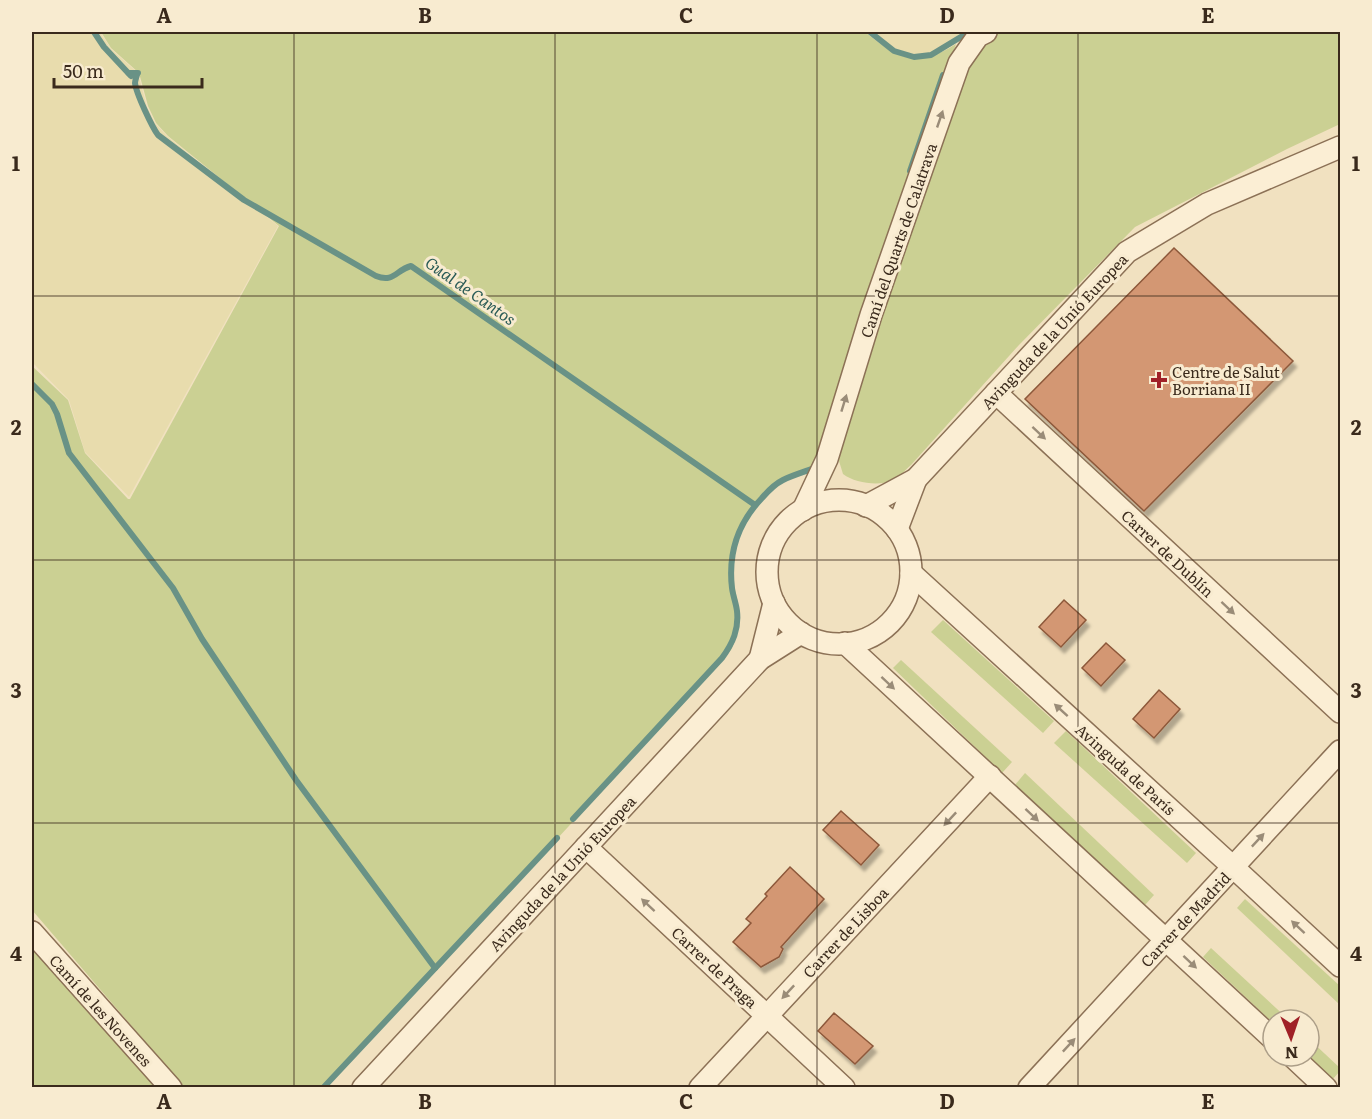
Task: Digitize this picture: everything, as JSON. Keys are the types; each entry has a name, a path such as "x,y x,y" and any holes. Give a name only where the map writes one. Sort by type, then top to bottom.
{"street":[{"name":"Camí del Quarts de Calatrava","path":"803,510 827,459 871,315 959,63 978,36 986,32"},
{"name":"Avinguda de la Unió Europea","path":"866,506 916,479 1127,252 1207,204 1341,147"},
{"name":"Carrer de Dublín","path":"996,393 1341,712"},
{"path":"827,459 840,500"},
{"name":"Avinguda de la Unió Europea","path":"897,530 916,479"},
{"path":"840,500 866,506 888,520 897,530 908,550 911,573 908,594 898,613 884,628 866,638 845,643 815,640 790,625 774,603 768,582 768,561 774,540 786,523 803,510 821,502 840,500"},
{"name":"Avinguda de París","path":"911,573 1341,966"},
{"name":"Avinguda de la Unió Europea","path":"760,659 774,603"},
{"name":"Avinguda de la Unió Europea","path":"363,1088 760,659 801,633"},
{"path":"845,643 1261,1028"},
{"name":"Carrer de Madrid","path":"1029,1088 1341,751"},
{"name":"Carrer de Lisboa","path":"700,1088 990,776"},
{"name":"Carrer de Praga","path":"586,847 844,1088"},
{"name":"Camí de les Novenes","path":"32,932 171,1088"},
{"path":"1305,1068 1326,1088"}],"shaded area":[{"path":"32,32 100,32 111,49 138,73 147,107 155,123 167,136 278,226 129,497 85,452 69,400 32,362"},
{"path":"867,32 972,32 929,57 913,58 893,52"}],"green space":[{"path":"101,32 865,32 888,49 908,58 930,56 956,44 820,455 810,470 781,483 764,496 741,530 735,550 733,571 739,620 731,650 324,1087 184,1087 32,910 32,366 68,400 85,453 130,499 279,226 168,136 156,123 148,106 139,73 111,48"},
{"path":"1001,32 1340,32 1340,124 1135,227 1019,345 899,476 892,481 880,483 854,480 843,474 839,461 846,421 960,82 983,42"},
{"path":"943,620 1054,721 1043,733 931,632"},
{"path":"901,660 1012,762 1002,773 893,668"},
{"path":"1066,731 1196,853 1187,863 1054,743"},
{"path":"1025,773 1154,895 1145,905 1014,786"},
{"path":"1245,899 1340,986 1340,1005 1237,908"},
{"path":"32,944 161,1087 32,1087"},
{"path":"1211,948 1276,1008 1261,1008 1261,1012 1203,957"},
{"path":"1321,1050 1340,1068 1332,1080 1320,1068"}],"building":[{"name":"Centre de Salut Borriana II","path":"1174,248 1293,361 1144,511 1025,399"},
{"path":"1064,600 1086,620 1061,647 1039,627"},
{"path":"1106,643 1125,660 1101,686 1082,668"},
{"path":"1159,690 1180,709 1154,738 1133,719"},
{"path":"841,811 879,845 861,865 823,830"},
{"path":"790,867 824,899 781,947 783,949 779,957 761,967 733,942 751,923 746,919 767,896 765,894"},
{"path":"834,1013 873,1046 855,1064 818,1031"}],"waterway":[{"name":"Gual de Cantos","path":"94,32 104,47 131,76 128,73 138,73 136,88 158,135 244,200 376,276 391,277 411,266 755,505"},
{"path":"870,32 894,51 914,57 931,55 969,32"},
{"path":"910,171 943,75"},
{"path":"32,384 52,404 69,453 173,588 202,639 296,780 435,968"},
{"path":"573,819 722,658 732,641 737,624 731,575 733,551 741,528 754,508 772,488 787,478 814,468 815,464"},
{"path":"323,1088 557,838"}],"place":[{"name":"Centre de Salut Borriana II","path":"1159,380"}]}
